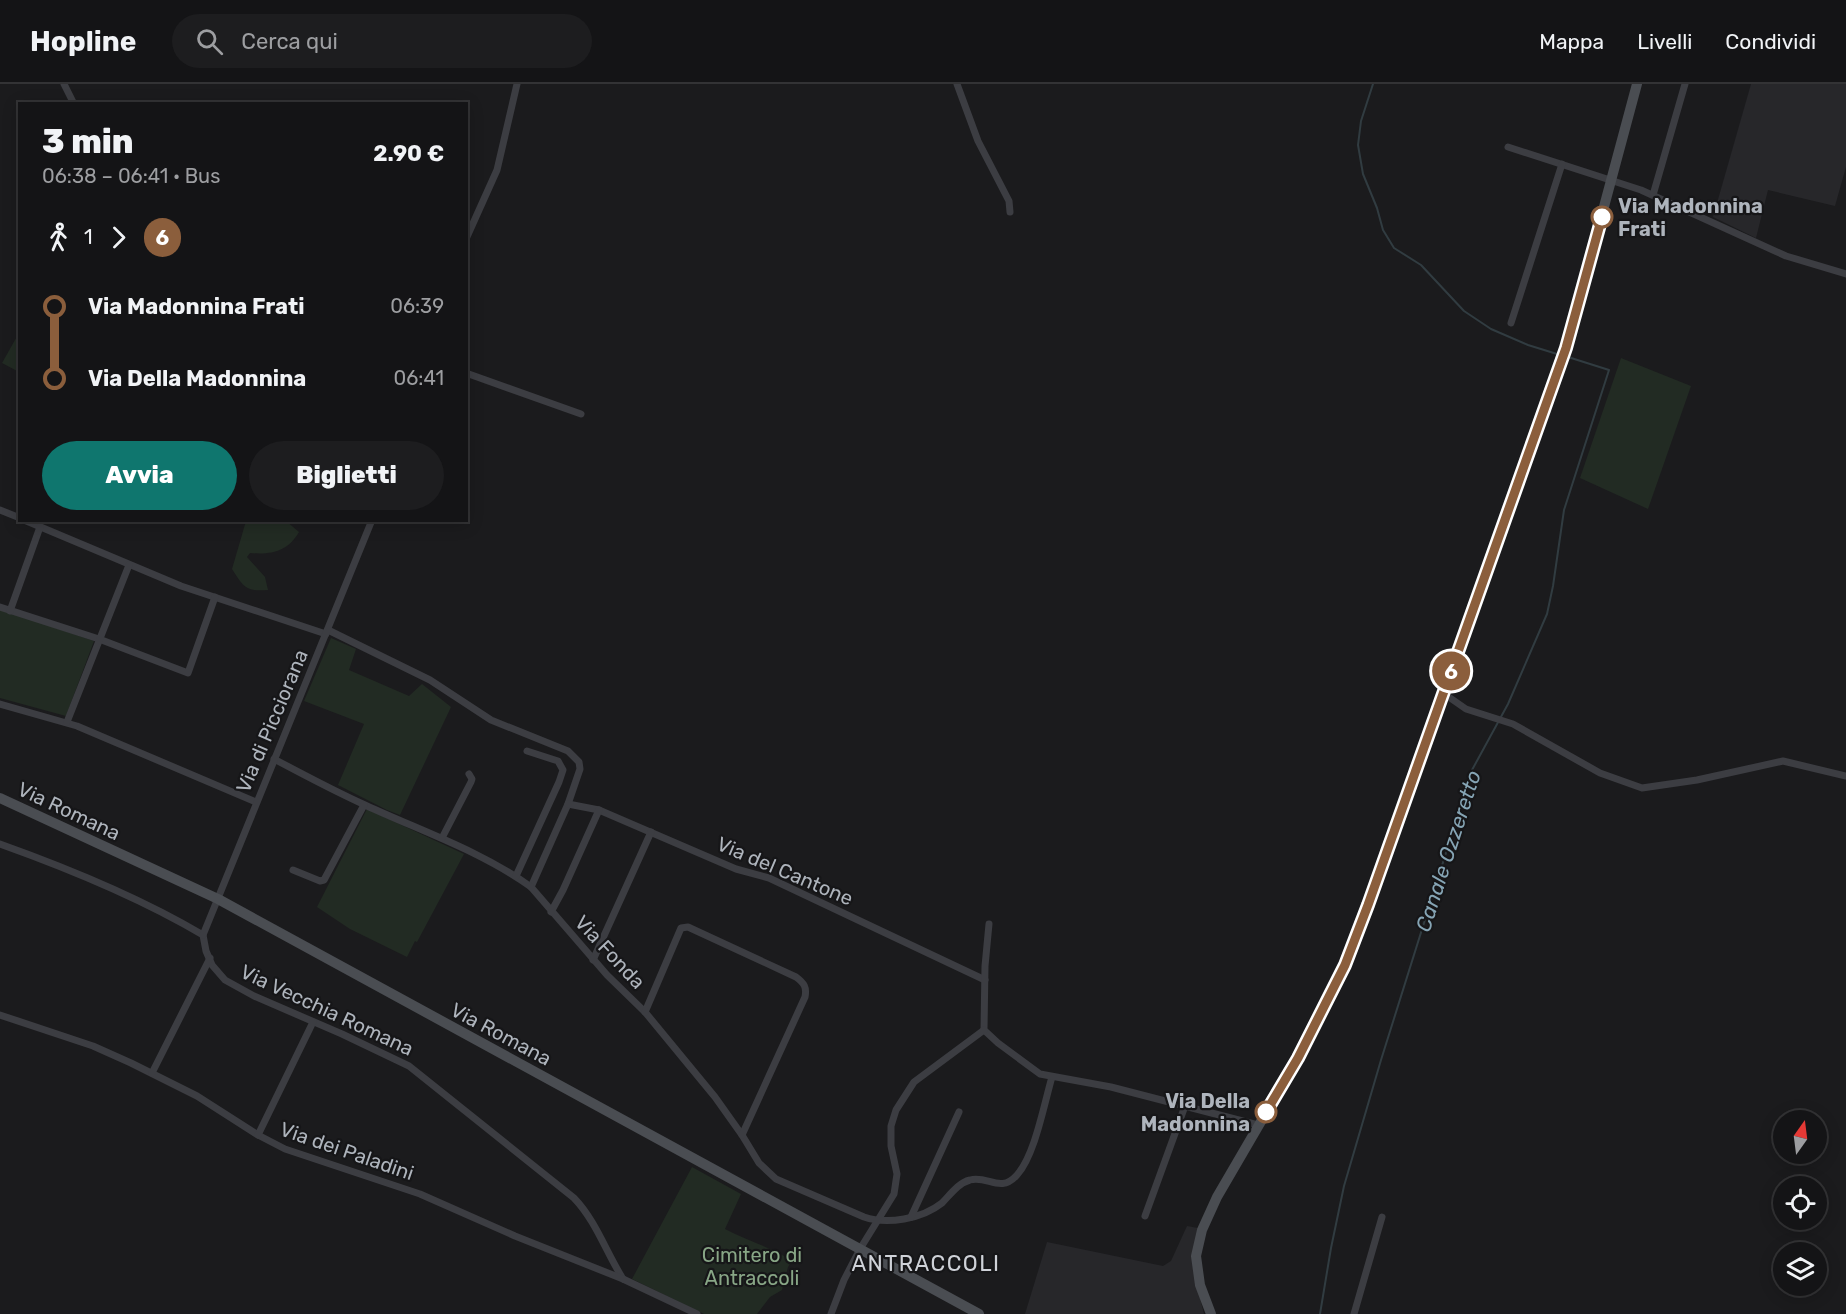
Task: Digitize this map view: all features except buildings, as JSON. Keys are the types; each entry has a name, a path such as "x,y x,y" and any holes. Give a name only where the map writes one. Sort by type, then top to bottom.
{"street":[{"path":"64,84 73,102"},
{"path":"468,234 496,170 517,84"},
{"path":"957,84 978,141 1009,201 1010,212"},
{"path":"1206,1314 1196,1256 1202,1230 1217,1197 1298,1058 1345,965 1566,348 1637,84"},
{"path":"1653,195 1685,84"},
{"path":"1508,147 1653,195 1786,256 1846,274"},
{"path":"1511,323 1562,164"},
{"path":"468,374 581,414"},
{"path":"0,510 18,517"},
{"path":"29,522 129,565 214,597 327,632 430,680 491,720 568,752 579,762 580,769 568,804 531,887"},
{"name":"Via di Picciorana","path":"203,935 371,522"},
{"path":"10,611 40,527"},
{"path":"67,722 129,565"},
{"path":"0,607 99,639 188,673 214,597"},
{"path":"1443,693 1466,709 1522,728 1600,773 1642,788 1697,780 1783,761 1846,776"},
{"path":"0,704 67,722 256,802"},
{"path":"516,876 563,770 558,761 526,751"},
{"name":"Via Fonda","path":"274,759 364,805 442,838 516,876 531,887 593,960 645,1012 715,1097 759,1163 776,1179 864,1217 876,1221 911,1217 934,1209 962,1184 970,1180 1002,1184 1010,1182 1024,1164 1032,1146 1052,1077"},
{"path":"442,838 471,782 472,778 469,774"},
{"name":"Via Romana","path":"0,798 218,899 980,1314"},
{"name":"Via del Cantone","path":"568,804 599,810 736,869 770,878 985,980"},
{"path":"293,870 320,881 326,879 364,805"},
{"path":"551,912 599,810"},
{"path":"593,960 651,832"},
{"path":"0,844 150,905 203,935"},
{"path":"989,924 984,1030 998,1043 1040,1074 1111,1087 1258,1125"},
{"path":"645,1012 681,928 688,927 803,982 806,987 805,997 742,1135"},
{"name":"Via Vecchia Romana","path":"203,935 210,958 217,971 232,984 282,1010 409,1066 545,1174 583,1207 623,1279"},
{"path":"152,1072 210,958"},
{"name":"Via dei Paladini","path":"0,1015 93,1046 152,1072 197,1095 258,1135 302,1155 420,1194 515,1236 623,1279"},
{"path":"258,1135 313,1022"},
{"path":"831,1314 844,1280 876,1221 891,1201 897,1185 891,1146 891,1126 896,1110 914,1082 984,1030"},
{"path":"1145,1216 1185,1106"},
{"path":"911,1217 959,1113"},
{"path":"1353,1314 1382,1217"},
{"path":"623,1279 697,1314"},
{"path":"1204,1294 1211,1314"}],"shaded area":[{"path":"1751,84 1846,84 1846,167 1835,206 1768,190 1756,238 1713,217"},
{"path":"1187,1226 1198,1228 1194,1274 1204,1314 1025,1314 1047,1242 1163,1266 1171,1261"}],"green space":[{"path":"18,335 18,371 2,363"},
{"path":"1621,358 1691,386 1648,509 1580,478"},
{"path":"246,522 287,522 299,532 284,548 272,552 250,553 247,557 265,577 268,590 249,589 232,569"},
{"path":"0,609 94,641 66,716 0,698"},
{"path":"331,638 356,649 349,670 409,696 422,684 451,707 400,815 338,785 364,724 304,701"},
{"path":"367,809 464,854 407,957 350,929 317,907"},
{"name":"Cimitero di Antraccoli","path":"692,1167 741,1194 725,1229 792,1261 788,1267 782,1290 770,1297 757,1314 704,1314 632,1279"}],"waterway":[{"name":"Canale Ozzeretto","path":"1373,84 1361,121 1358,145 1363,174 1383,230 1394,248 1421,265 1464,311 1491,329 1528,345 1557,354"},
{"name":"Canale Ozzeretto","path":"1320,1314 1344,1186 1472,770 1508,704 1547,614 1564,510 1609,370 1568,357"}],"bus line":[{"name":"6","path":"1266,1112 1298,1058 1345,965 1368,905 1566,348 1602,217"}],"place":[{"name":"Via Madonnina Frati","path":"1602,217"},
{"name":"Via Della Madonnina","path":"1266,1112"}],"district":[{"name":"ANTRACCOLI","path":"926,1263"}]}
